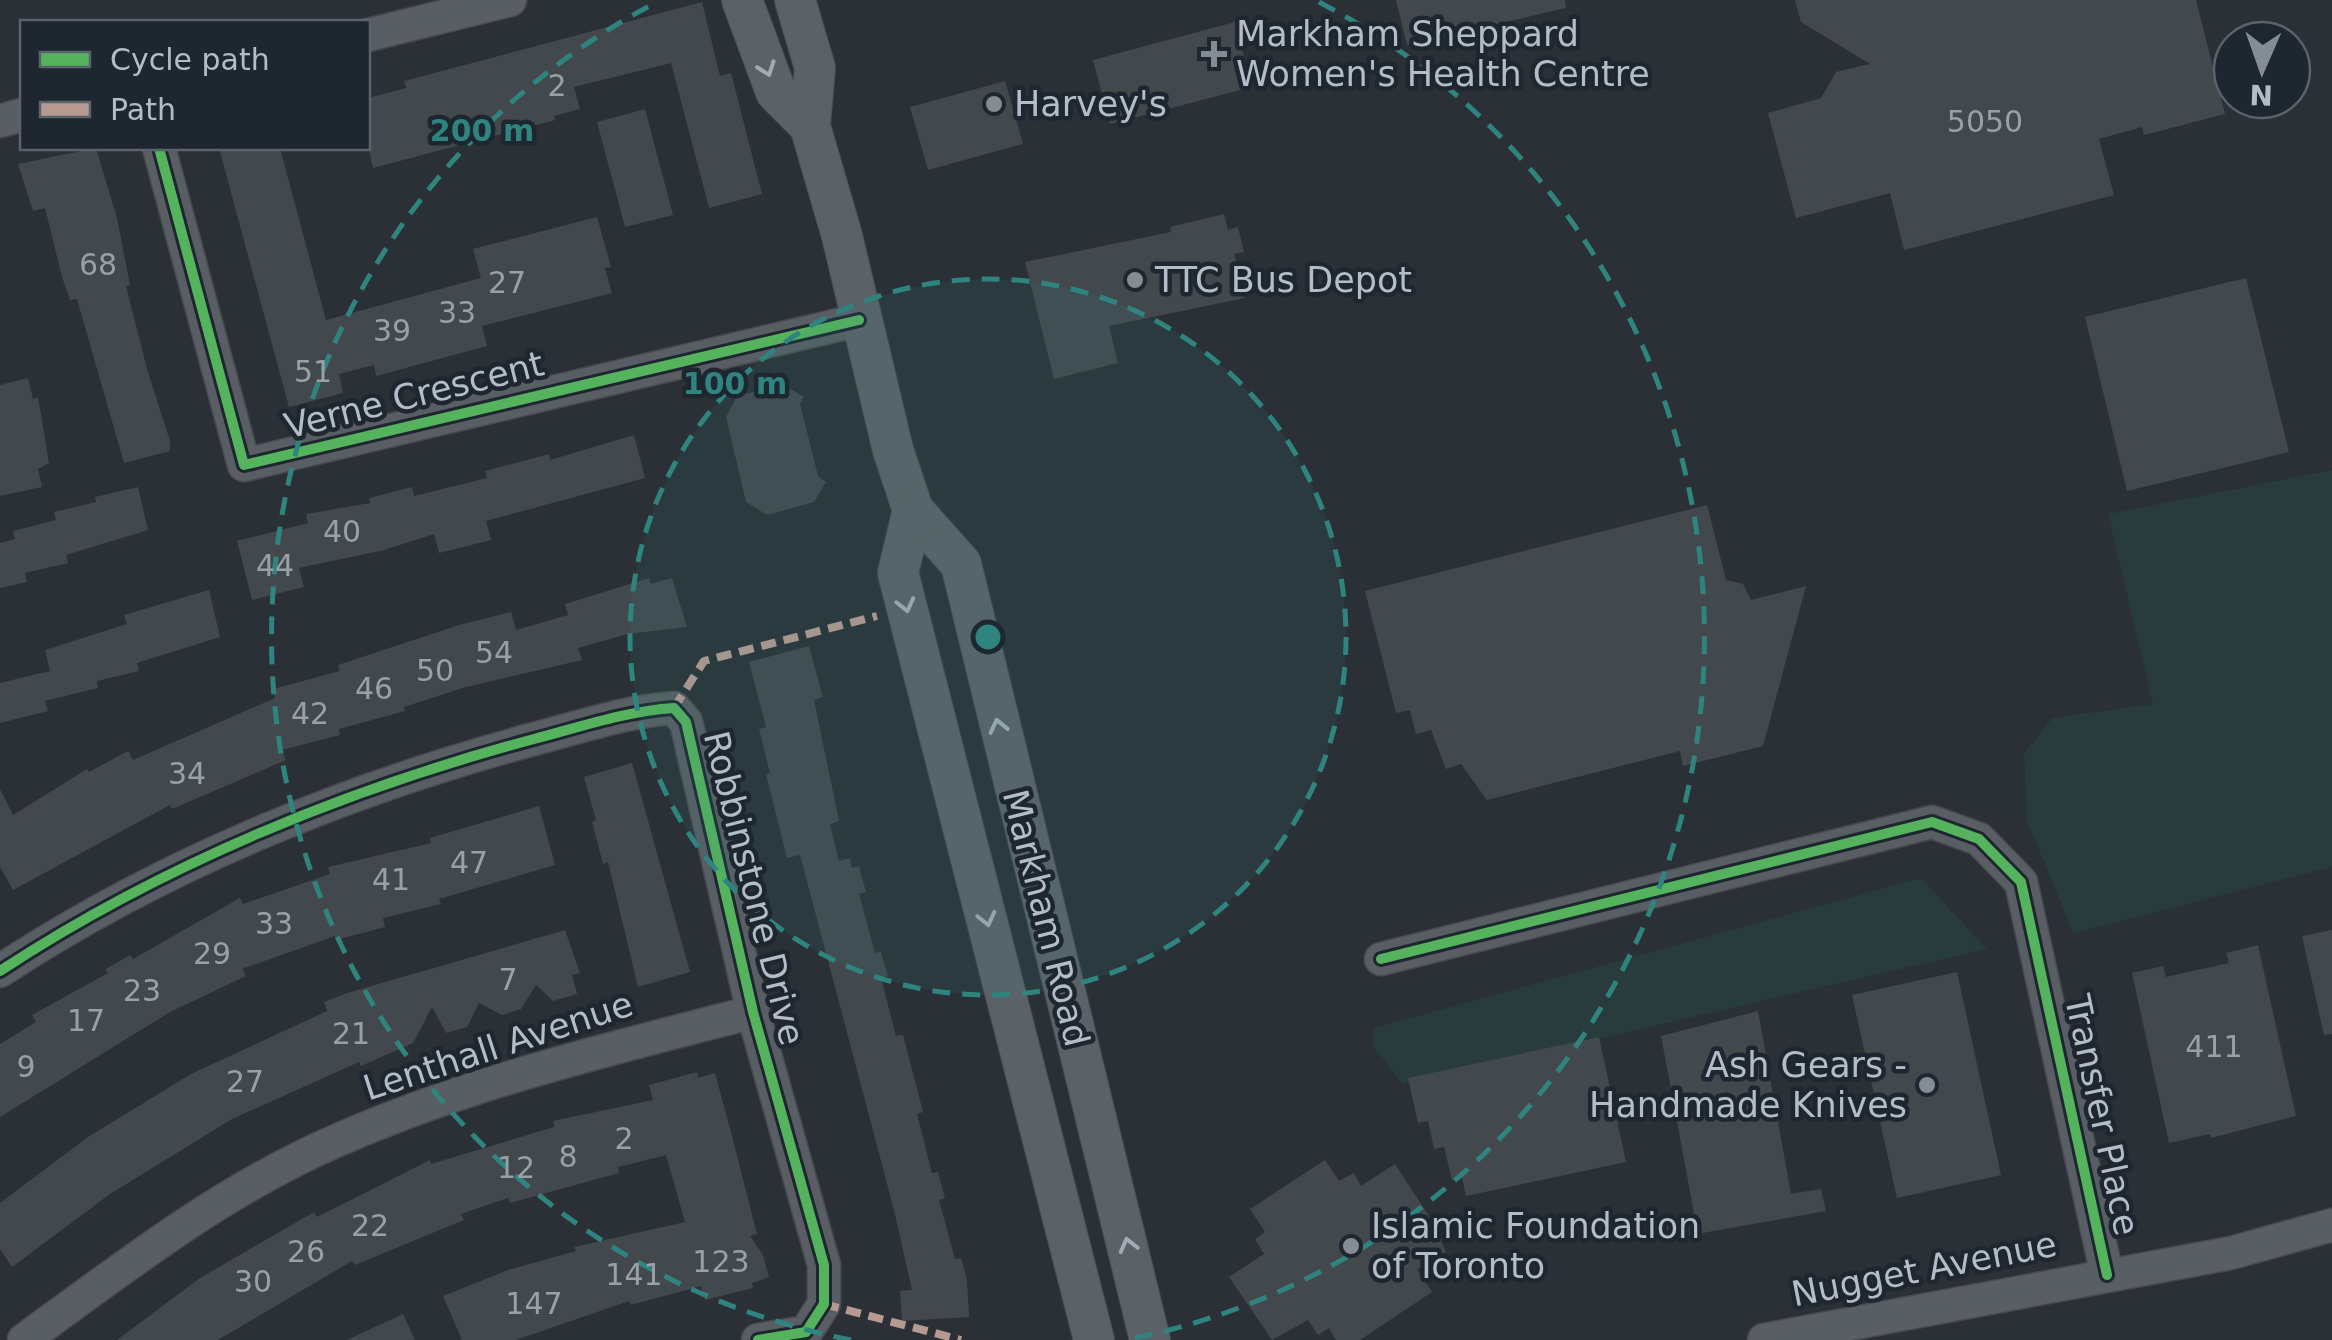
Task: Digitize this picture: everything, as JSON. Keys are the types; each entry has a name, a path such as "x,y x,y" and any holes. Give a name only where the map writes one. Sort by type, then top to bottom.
{"main road":[{"name":"Markham Road","path":"742,0 776,92 810,126"},
{"name":"Markham Road","path":"795,0 815,68 810,126 842,236 859,320 914,510 960,564 1150,1340"},
{"name":"Markham Road","path":"914,510 898,572 1094,1340"}],"street":[{"path":"370,35 510,0"},
{"name":"Verne Crescent","path":"160,150 244,464 859,320"},
{"name":"Robbinstone Drive","path":"0,971 100,912 223,849 352,797 486,752 644,710 674,708 686,722 753,1012 824,1265 826,1290 817,1318 806,1332 758,1340"},
{"name":"Transfer Place","path":"1381,959 1932,822 1979,839 2021,882 2107,1275"},
{"name":"Lenthall Avenue","path":"24,1340 187,1221 316,1150 462,1092 753,1012"},
{"name":"Nugget Avenue","path":"1764,1340 2231,1253 2332,1225"}],"green space":[{"path":"2332,470 2332,867 2073,933 2027,820 2024,754 2052,718 2153,704 2108,514"},
{"path":"1921,878 1987,949 1403,1084 1373,1046 1374,1028"}],"building":[{"path":"1396,0 1565,0 1566,8 1407,45"},
{"path":"1795,0 2196,0 2212,63 2212,117 2144,135 2142,127 2099,139 2114,195 1904,250 1890,193 1796,218 1768,113 1821,98 1836,72 1870,64 1801,22"},
{"path":"702,2 720,76 731,73 762,194 709,208 671,63 574,87 580,109 554,116 555,120 373,168 369,150 370,97 406,88 404,81"},
{"path":"1235,22 1252,87 1110,124 1093,60"},
{"path":"1005,81 1023,144 928,170 910,107"},
{"path":"645,109 673,215 625,227 597,122"},
{"path":"97,150 117,218 130,285 126,286 170,451 124,463 77,299 70,300 62,277 45,208 33,211 18,164"},
{"path":"220,150 281,150 326,320 481,278 473,249 597,217 611,267 605,268 612,293 482,326 487,346 376,376 374,365 339,374 343,393 289,407"},
{"name":"TTC Bus Depot","path":"1224,214 1228,230 1238,227 1244,252 1234,254 1245,298 1109,326 1118,363 1054,379 1025,262 1171,232 1170,227"},
{"path":"2246,278 2289,452 2127,491 2085,317"},
{"path":"28,378 33,399 38,397 49,463 38,469 42,487 0,496 0,385"},
{"path":"783,384 804,397 800,404 818,476 826,482 814,502 767,515 746,502 726,417 737,396"},
{"path":"634,435 645,478 486,521 491,540 439,553 434,534 384,550 299,568 304,587 252,600 237,541 308,523 306,514 370,503 369,498 412,487 414,496 487,478 485,471 549,454 550,460"},
{"path":"138,487 148,530 66,555 68,563 25,573 27,582 0,588 0,543 15,539 13,531 56,520 54,512 96,502 95,497"},
{"path":"1707,505 1726,580 1743,584 1751,600 1806,586 1763,746 1683,766 1680,751 1487,800 1461,764 1446,769 1431,730 1416,734 1410,710 1396,713 1365,591"},
{"path":"649,578 651,584 672,578 687,627 628,634 578,648 582,660 466,687 404,707 405,711 339,729 340,735 282,750 286,760 172,809 170,805 13,890 0,867 0,789 13,815 87,769 89,772 128,751 133,760 275,698 273,689 340,671 338,665 459,625 511,612 516,630 568,615 565,604"},
{"path":"209,590 220,637 137,663 139,671 97,681 98,688 45,701 48,711 0,723 0,683 50,671 45,650 127,624 124,615"},
{"path":"809,646 823,697 814,700 839,821 830,824 839,861 850,858 852,868 859,866 866,892 859,894 875,953 881,952 888,976 881,978 896,1036 903,1035 923,1112 917,1114 932,1173 938,1172 945,1198 939,1200 955,1259 961,1258 967,1280 969,1317 902,1321 900,1291 912,1290 894,1210 800,855 787,858 766,774 770,773 759,729 766,727 749,662"},
{"path":"632,763 690,972 638,987 608,862 603,864 592,822 596,820 584,777"},
{"path":"539,806 555,865 439,899 441,904 383,918 385,927 336,940 335,936 242,969 246,976 170,1012 0,1117 0,1044 36,1022 32,1015 108,973 106,969 130,955 133,959 240,898 243,904 330,874 328,867 431,843 430,838"},
{"path":"565,930 580,973 572,975 577,994 553,1001 536,985 521,1009 502,1015 479,1003 467,1027 446,1033 432,1007 413,1043 361,1066 359,1062 232,1119 110,1194 12,1267 0,1249 0,1203 88,1137 191,1074 327,1011 324,1002 347,993"},
{"path":"2332,930 2332,1034 2324,1035 2302,936"},
{"path":"2258,945 2296,1116 2211,1138 2210,1134 2169,1143 2132,973 2163,966 2166,977 2229,963 2226,953"},
{"name":"Ash Gears - Handmade Knives","path":"1957,972 2001,1175 1897,1198 1852,995"},
{"path":"1758,1011 1791,1194 1821,1189 1826,1211 1669,1239 1665,1218 1694,1213 1661,1036"},
{"path":"1599,1037 1626,1162 1466,1196 1462,1178 1452,1180 1444,1147 1434,1149 1428,1121 1418,1123 1408,1078"},
{"path":"697,1072 698,1078 715,1073 757,1234 750,1236 763,1255 769,1277 752,1283 753,1288 705,1300 701,1286 631,1305 629,1301 516,1340 462,1340 443,1296 508,1270 576,1251 574,1247 685,1222 666,1155 618,1167 619,1173 510,1203 508,1198 461,1214 464,1220 355,1265 352,1261 218,1340 117,1340 200,1278 314,1212 317,1217 430,1160 431,1164 554,1127 553,1121 653,1100 649,1085"},
{"name":"Islamic Foundation of Toronto","path":"1325,1160 1339,1181 1354,1173 1361,1186 1395,1164 1444,1239 1441,1241 1446,1252 1417,1270 1432,1292 1360,1340 1336,1340 1329,1328 1318,1335 1308,1320 1272,1340 1229,1277 1264,1254 1255,1239 1265,1232 1250,1209"},
{"path":"403,1314 415,1340 347,1340"}],"marked path":[{"path":"674,708 704,661 877,616"},
{"path":"824,1304 961,1340"}],"cycle path":[{"path":"160,150 244,465 859,320"},
{"path":"0,971 125,897 190,864 325,806 534,739 621,716 674,708 686,722 753,1012 824,1265 824,1304 806,1332 758,1340"},
{"path":"1381,959 1932,822 1979,839 2021,882 2107,1275"}],"place":[{"name":"Markham Sheppard Women's Health Centre","path":"1214,54"},
{"name":"Harvey's","path":"994,104"},
{"name":"TTC Bus Depot","path":"1135,280"},
{"name":"Ash Gears - Handmade Knives","path":"1927,1085"},
{"name":"Islamic Foundation of Toronto","path":"1351,1246"}]}
